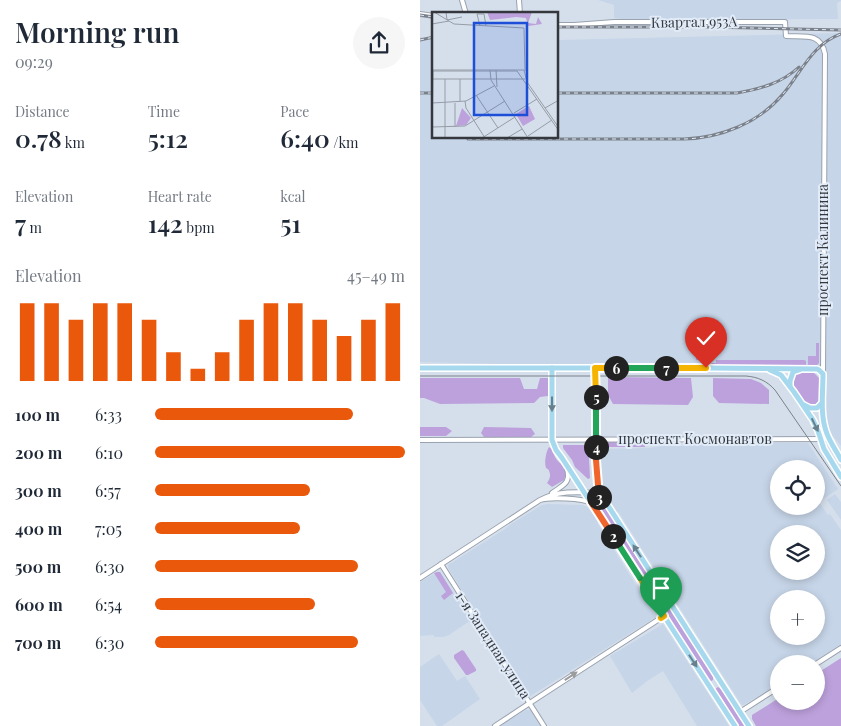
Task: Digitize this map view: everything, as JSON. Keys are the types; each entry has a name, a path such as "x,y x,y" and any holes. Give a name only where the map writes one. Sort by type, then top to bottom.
{"main road":[{"path":"420,368 759,368 817,369 823,374"},
{"path":"552,368 552,440 556,450 735,726"},
{"path":"595,368 597,480 600,493 749,726"},
{"path":"759,368 780,374 790,386 813,420 824,449 841,477"},
{"path":"790,386 794,372 802,369"},
{"name":"проспект Калинина","path":"823,374 825,428 841,461"},
{"path":"802,403 814,408 819,407 823,402"},
{"path":"834,467 841,461"},
{"path":"710,687 720,680"}],"street":[{"name":"Квартал 953А","path":"559,25 614,22 785,22 786,36 817,39"},
{"name":"проспект Калинина","path":"817,39 822,44 825,54 823,374"},
{"name":"проспект Космонавтов","path":"420,440 830,439"},
{"path":"420,578 568,481 569,476 566,464"},
{"path":"540,500 548,498 591,502 598,499 600,493 556,493 546,496"},
{"name":"1-я Западная улица","path":"440,564 544,726"},
{"path":"495,726 664,616"},
{"path":"825,658 841,648"},
{"path":"740,712 770,693"}],"shaded area":[{"path":"598,0 841,1 837,3 838,19 629,20 614,18 614,5"},
{"path":"841,33 841,446 828,430 825,411 825,366 547,365 420,362 420,37 432,38 432,139 559,139 559,40"},
{"path":"704,334 704,360 696,360 698,337"},
{"path":"816,343 819,343 819,363 816,366 808,367 808,356 816,356"},
{"path":"716,360 804,360 806,361 806,367 713,367 711,364 716,363"},
{"path":"797,373 814,373 819,378 819,403 816,406 804,401 792,383 794,375"},
{"path":"608,377 691,378 693,397 688,405 613,404 608,395"},
{"path":"420,378 520,378 524,389 537,389 540,378 549,378 548,396 540,397 534,403 440,404 420,398"},
{"path":"713,378 751,379 761,383 769,390 769,404 719,403 713,396"},
{"path":"420,427 446,427 452,431 446,436 420,436"},
{"path":"484,427 531,428 535,434 531,437 484,437 481,433"},
{"path":"608,441 645,441 645,447 608,447"},
{"path":"683,443 808,443 819,460 770,460 770,515 825,515 825,511 828,515 830,514 841,530 841,645 825,655 770,655 770,690 743,705 602,489 598,449 683,446"},
{"path":"563,445 589,445 592,449 589,457 590,478 588,479 575,467"},
{"path":"549,447 553,450 556,459 564,465 566,470 564,480 552,487 547,483 550,474 545,463"},
{"path":"825,469 838,489 825,498"},
{"path":"835,494 841,502 841,520 827,500"},
{"path":"602,502 713,676 713,680 708,680 596,506 596,503"},
{"path":"542,505 582,505 588,507 656,617 529,697 448,568 448,565"},
{"path":"440,572 471,620 443,637 435,637 433,635 420,636 420,582"},
{"path":"440,572 453,593 444,600 441,596 446,592 434,573"},
{"path":"663,624 729,726 697,726 663,671 632,693 610,656"},
{"path":"462,650 476,669 476,671 468,675 466,675 454,658 454,655"},
{"path":"439,654 457,681 465,676 480,699 442,726 437,726 420,700 420,667"},
{"path":"841,658 841,726 756,726 752,715 770,704 770,710 825,710 825,668"},
{"path":"718,687 745,726 737,726 715,693 715,689"},
{"path":"526,710 531,710 541,726 500,726"}],"tram line":[{"path":"420,376 754,377 762,380 775,390 841,486"}],"railway":[{"path":"420,15 432,17"},
{"path":"559,27 708,27 841,30"},
{"path":"468,139 684,139 711,136 738,127 762,113 783,94 815,52 822,45 841,34"},
{"path":"420,40 432,37"},
{"path":"559,93 737,93 770,85 799,67"},
{"path":"420,93 432,93"}],"route":[{"path":"661,618 664,616 591,502 598,499 600,493 596,460 595,368 706,368"}]}
